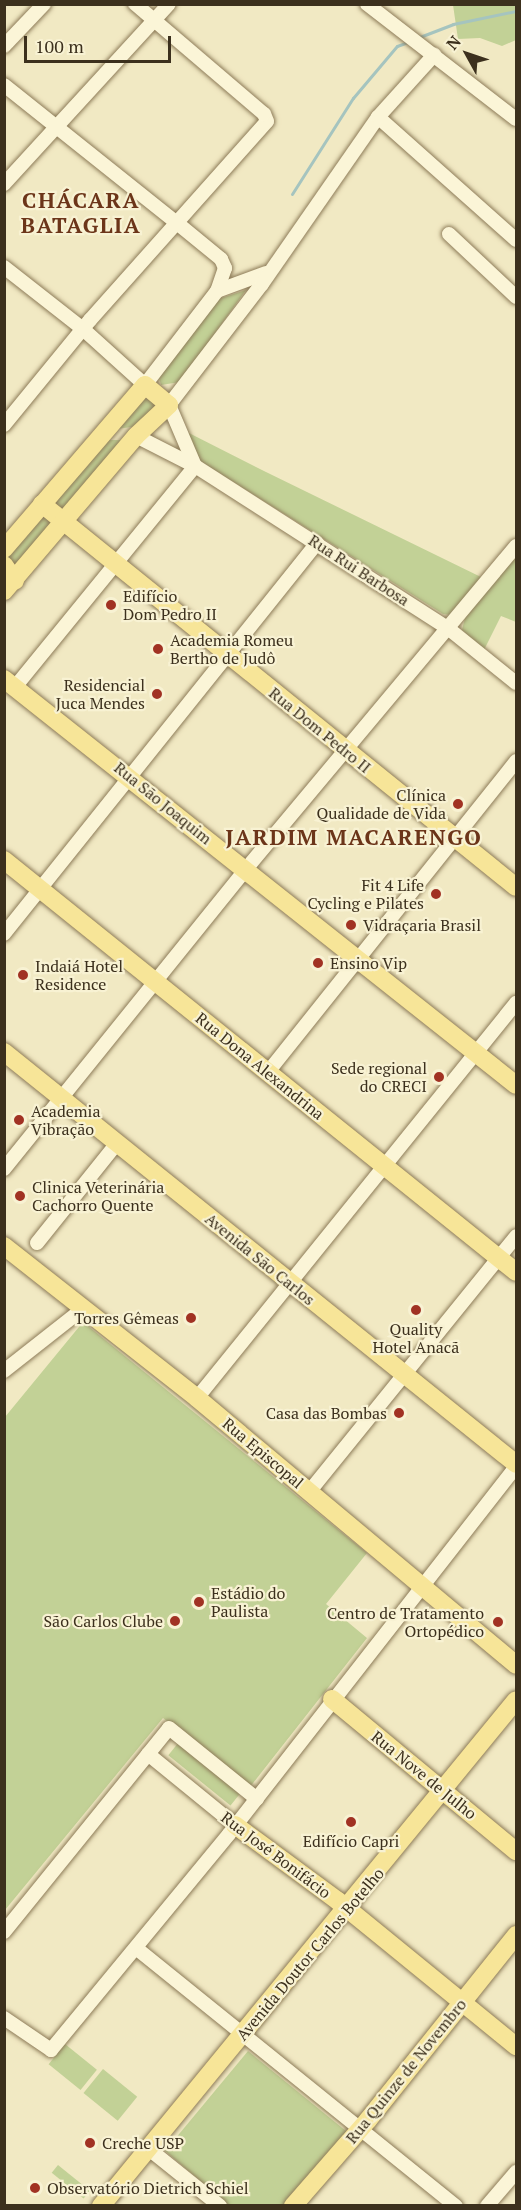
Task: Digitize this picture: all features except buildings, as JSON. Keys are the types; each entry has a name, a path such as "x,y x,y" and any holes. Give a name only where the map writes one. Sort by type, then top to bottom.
{"main road":[{"path":"4,549 145,385 169,405 136,435 10,586"},
{"path":"100,435 136,435"},
{"name":"Rua Dom Pedro II","path":"42,504 226,655 516,886"},
{"path":"4,565 10,586"},
{"name":"Rua São Joaquim","path":"10,683 516,1085"},
{"name":"Rua Dona Alexandrina","path":"4,860 516,1272"},
{"name":"Avenida São Carlos","path":"4,1052 516,1465"},
{"name":"Rua Episcopal","path":"4,1246 197,1398 516,1665"},
{"name":"Rua Nove de Julho","path":"332,1699 516,1851"},
{"name":"Avenida Doutor Carlos Botelho","path":"101,2205 348,1909 516,1700"},
{"name":"Rua José Bonifácio","path":"236,1826 348,1909 464,2000 516,2046"},
{"name":"Rua Quinze de Novembro","path":"293,2205 359,2131 516,1935"}],"street":[{"path":"4,46 44,4"},
{"path":"4,424 83,329 267,121 264,114 135,4"},
{"path":"4,184 169,4"},
{"path":"367,4 516,119"},
{"path":"10,683 116,564 195,466 169,405 378,117 432,53"},
{"path":"4,85 224,263 217,291 145,385 83,329 4,267"},
{"path":"378,117 516,240"},
{"path":"449,234 516,297"},
{"path":"217,291 266,273"},
{"name":"Rua Rui Barbosa","path":"136,435 195,466 450,629 516,683"},
{"path":"4,934 317,543"},
{"path":"4,1169 246,869 450,629 516,546"},
{"path":"268,1072 360,960 516,761"},
{"path":"197,1398 516,1003"},
{"path":"37,1243 118,1142"},
{"path":"309,1492 516,1236"},
{"path":"4,1371 84,1308"},
{"path":"4,2018 51,2050 236,1826 420,1585 516,1465"},
{"name":"Rua José Bonifácio","path":"4,1932 169,1728 257,1799"},
{"name":"Rua José Bonifácio","path":"148,1754 236,1826"},
{"path":"136,1948 359,2131 456,2205"},
{"path":"149,2149 220,2205"},
{"path":"487,2205 516,2172"}],"green space":[{"path":"453,5 516,5 516,40 502,46 480,38 458,39"},
{"path":"246,290 180,382 161,385 159,378 215,300"},
{"path":"144,395 157,404 138,426 117,429"},
{"path":"183,430 483,578 451,615 443,614 197,459"},
{"path":"109,440 122,440 64,509 59,509 54,501"},
{"path":"43,515 53,521 16,569 5,560"},
{"path":"516,551 516,622 501,616 484,650 462,630 466,614"},
{"name":"São Carlos Clube","path":"83,1322 367,1553 326,1604 367,1638 250,1787 163,1718 5,1910 5,1417"},
{"path":"179,1742 241,1792 230,1806 168,1755"},
{"path":"65,2044 97,2070 81,2090 49,2064"},
{"path":"248,2051 346,2131 346,2140 290,2205 229,2205 165,2151"},
{"path":"103,2069 137,2097 118,2121 83,2093"},
{"path":"58,2165 90,2191 84,2199 52,2173"}],"waterway":[{"path":"417,38 453,24 516,11"},
{"path":"292,194 353,98 397,46 408,42"}],"place":[{"name":"Edifício Dom Pedro II","path":"111,605"},
{"name":"Academia Romeu Bertho de Judô","path":"158,649"},
{"name":"Residencial Juca Mendes","path":"157,694"},
{"name":"Clínica Qualidade de Vida","path":"458,804"},
{"name":"Fit 4 Life Cycling e Pilates","path":"436,894"},
{"name":"Vidraçaria Brasil","path":"351,925"},
{"name":"Ensino Vip","path":"318,963"},
{"name":"Indaiá Hotel Residence","path":"23,975"},
{"name":"Sede regional do CRECI","path":"439,1077"},
{"name":"Academia Vibração","path":"19,1120"},
{"name":"Clinica Veterinária Cachorro Quente","path":"20,1196"},
{"name":"Quality Hotel Anacã","path":"416,1310"},
{"name":"Torres Gêmeas","path":"191,1318"},
{"name":"Casa das Bombas","path":"399,1413"},
{"name":"Estádio do Paulista","path":"199,1602"},
{"name":"São Carlos Clube","path":"175,1621"},
{"name":"Centro de Tratamento Ortopédico","path":"498,1622"},
{"name":"Edifício Capri","path":"351,1822"},
{"name":"Creche USP","path":"90,2143"},
{"name":"Observatório Dietrich Schiel","path":"35,2188"}],"district":[{"name":"CHÁCARA BATAGLIA","path":"81,212"},
{"name":"JARDIM MACARENGO","path":"354,837"}]}
